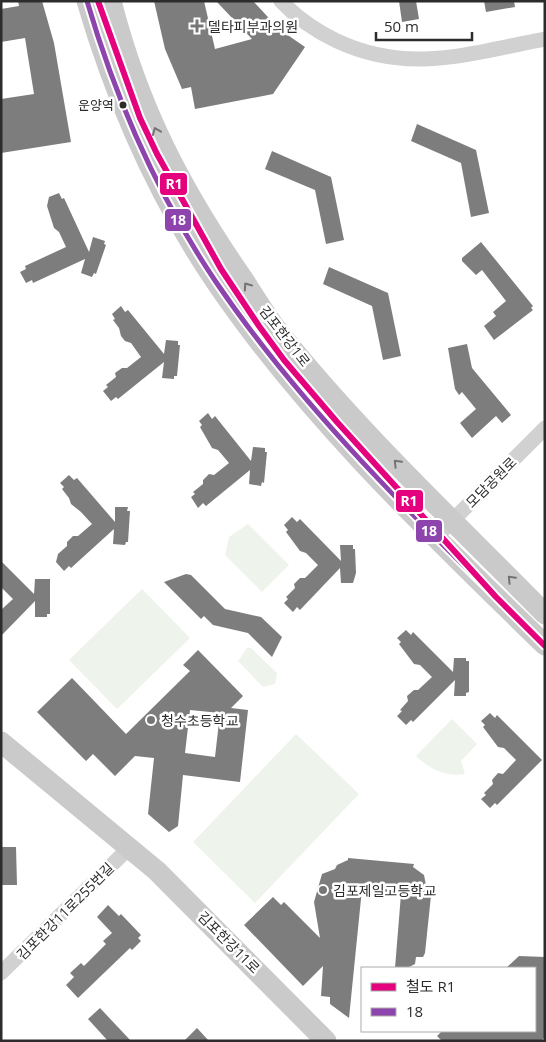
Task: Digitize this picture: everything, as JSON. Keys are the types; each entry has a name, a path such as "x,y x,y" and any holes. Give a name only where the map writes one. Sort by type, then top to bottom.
{"street":[{"name":"김포한강1로","path":"87,1 116,90 152,170 184,229 215,280 254,335 326,422 545,644"},
{"name":"김포한강1로","path":"111,1 129,65 161,145 180,182 221,248 276,328 320,381 452,521 545,614"},
{"path":"281,1 312,28 328,37 371,54 392,59 435,59 545,39"},
{"name":"모담공원로","path":"437,536 545,428"},
{"name":"김포한강11로","path":"1,742 157,870 326,1041"},
{"name":"김포한강11로","path":"129,848 319,1041"},
{"name":"김포한강11로255번길","path":"1,974 129,848"}],"shaded area":[{"path":"248,524 289,565 262,592 225,555 229,537"},
{"path":"142,589 190,638 117,709 69,660"},
{"path":"247,648 251,648 277,673 275,684 263,687 238,661"},
{"path":"452,719 477,744 461,761 465,774 458,775 438,771 426,765 416,756"},
{"path":"296,734 359,794 255,903 193,842"}],"building":[{"path":"18,1 42,1 54,43 71,142 1,153 1,99 34,94 25,38 1,42 1,9 19,6"},
{"path":"154,1 204,1 215,49 252,39 216,1 253,1 279,29 305,47 273,94 195,109 191,87 182,89 165,49"},
{"path":"399,1 416,1 419,19 402,22"},
{"path":"484,1 514,1 515,7 486,12"},
{"path":"417,124 476,150 489,213 471,217 461,163 411,141"},
{"path":"272,151 331,177 344,240 326,244 315,190 265,169"},
{"path":"59,193 62,199 64,198 89,252 93,237 105,241 104,244 106,245 96,274 94,273 92,277 81,273 85,259 33,283 32,280 26,283 20,272 26,269 25,266 66,247 59,232 54,228 47,206 49,197"},
{"path":"481,242 533,306 531,308 533,310 494,340 484,326 496,316 493,312 506,301 482,270 476,275 462,261 462,258"},
{"path":"329,267 388,293 401,356 383,360 372,306 323,284"},
{"path":"121,306 125,312 128,310 164,354 166,340 178,341 178,345 180,345 177,376 174,376 174,379 162,378 164,362 118,399 116,397 111,401 103,391 108,387 106,385 116,377 115,373 122,368 127,368 141,357 131,343 125,341 121,336 119,328 113,320 115,319 112,314"},
{"path":"467,344 472,368 511,415 502,423 496,416 472,438 460,423 476,409 462,392 459,395 455,389 448,348"},
{"path":"208,413 212,419 215,416 251,461 253,447 265,448 265,452 267,452 264,483 262,482 261,486 249,484 250,470 206,506 203,503 198,508 191,497 195,494 193,492 203,484 203,480 209,474 214,475 229,463 218,450 212,448 200,427 202,425 199,421"},
{"path":"69,475 74,480 77,478 115,522 115,507 128,507 127,511 130,511 128,542 125,545 113,544 114,529 71,568 69,566 64,571 56,562 58,554 67,546 67,542 73,536 78,536 92,524 71,504 62,489 64,487 60,483"},
{"path":"292,517 297,522 300,519 341,561 340,545 353,545 353,549 355,549 356,573 353,583 341,583 340,568 300,610 297,607 293,612 284,603 288,599 286,597 295,588 294,584 300,578 305,578 318,565 306,553 300,551 286,532 288,530 284,525"},
{"path":"1,561 34,594 35,579 50,579 50,614 47,614 47,617 35,617 35,601 1,636 1,610 13,599 1,587"},
{"path":"186,574 191,575 225,609 261,617 282,637 272,657 248,633 213,625 204,616 201,619 164,582"},
{"path":"406,630 411,635 413,632 453,672 454,658 466,658 466,661 469,661 469,692 466,693 466,696 454,696 455,680 413,722 411,720 406,725 397,716 408,701 407,696 414,690 418,690 432,677 420,665 414,664 399,644 401,642 397,638"},
{"path":"198,650 243,696 231,708 248,710 240,782 183,775 178,826 169,832 148,814 154,758 135,756 115,776 93,754 86,761 37,712 72,678 126,734 190,671 183,665","holes":["190,710 220,713 215,757 185,753"]},
{"path":"490,713 495,718 497,715 542,760 497,805 495,803 490,808 481,799 486,795 484,793 493,784 492,780 498,773 503,774 516,760 504,748 498,747 483,727 485,725 481,721"},
{"path":"1,847 16,847 17,885 1,885"},
{"path":"348,858 414,864 413,867 424,875 426,885 432,886 425,953 423,957 416,957 415,964 409,967 395,967 401,894 362,889 349,1018 330,1004 330,997 321,996 323,966 303,986 244,925 273,897 281,905 284,902 320,938 314,902 322,874 335,869 337,865 348,860"},
{"path":"108,905 119,916 121,914 141,935 138,938 141,941 132,950 130,948 78,998 66,985 74,977 70,973 81,963 84,966 106,944 103,941 112,933 97,917"},
{"path":"519,956 545,957 545,1037 541,1041 442,1041 437,1036 441,1032 536,1032 536,967 507,967"},
{"path":"100,1008 131,1041 108,1041 88,1019"},
{"path":"197,1028 209,1041 184,1041"}],"rail line":[{"name":"R1","path":"98,1 140,118 157,154 221,269 259,326 284,360 337,422 496,597 545,646"}],"transit line":[{"name":"18","path":"87,1 111,75 157,181 175,216 216,282 289,379 330,426 414,516 545,645"}],"place":[{"name":"델타피부과의원","path":"197,26"},
{"name":"운양역","path":"123,105"},
{"name":"청수초등학교","path":"151,720"},
{"name":"김포제일고등학교","path":"323,890"}]}
